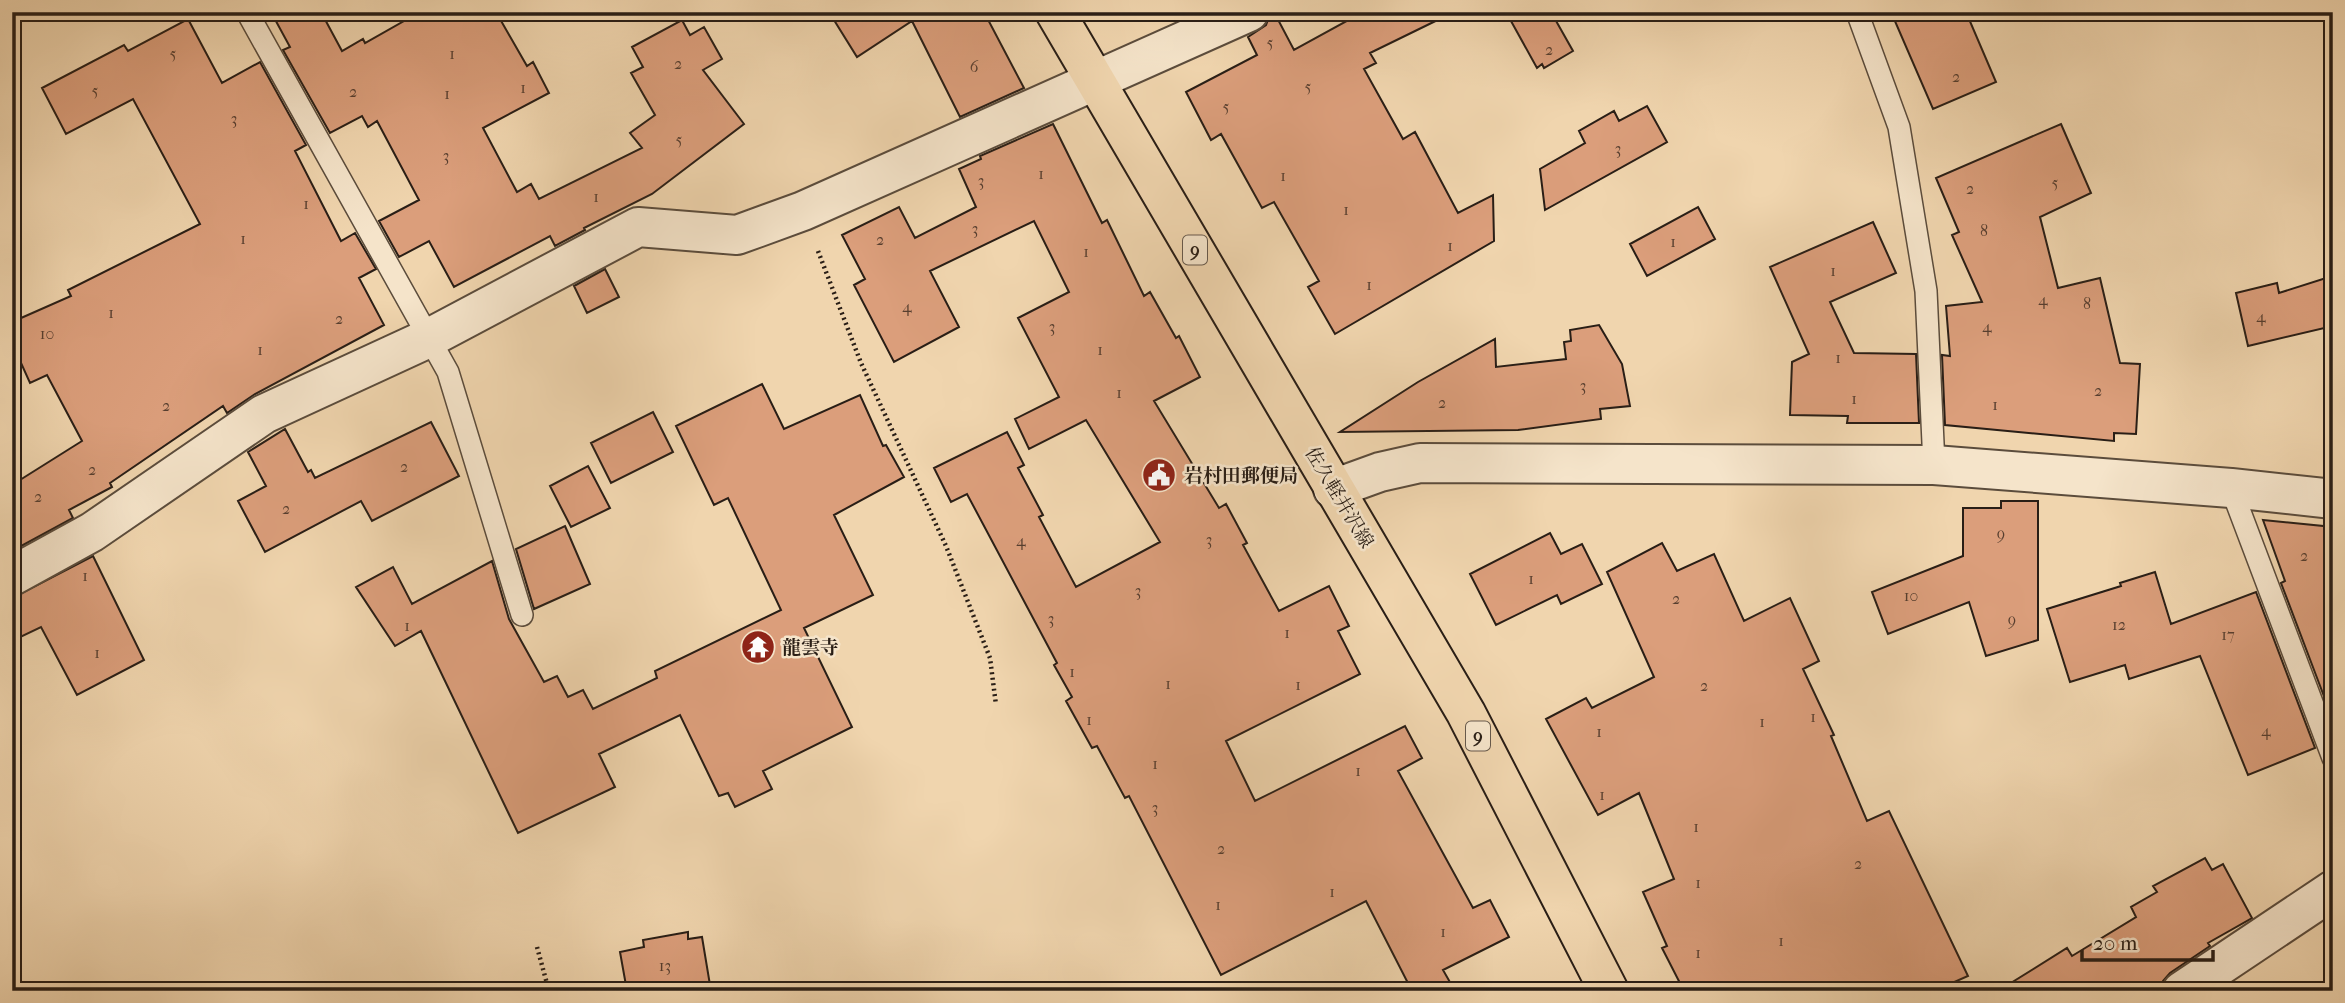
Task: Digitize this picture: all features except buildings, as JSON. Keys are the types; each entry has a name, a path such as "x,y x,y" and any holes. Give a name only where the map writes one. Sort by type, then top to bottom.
{"main road":[{"name":"佐久軽井沢線","path":"1055,12 1466,713 1609,991"}],"street":[{"path":"12,576 92,532 264,414 429,338 638,227 737,235 803,211 1249,12"},
{"path":"1333,489 1380,472 1420,463 1934,465 2231,488 2333,499"},
{"path":"2182,991 2333,890"}],"lane":[{"path":"247,12 448,372 522,615"},
{"path":"1857,12 1899,127 1926,291 1934,465"},
{"path":"2231,488 2333,758"}],"path":[{"path":"803,211 861,363 946,546 990,658 996,705"},
{"path":"537,947 549,991"}],"place":[{"name":"岩村田郵便局","path":"1159,475"},
{"name":"龍雲寺","path":"758,647"}]}
